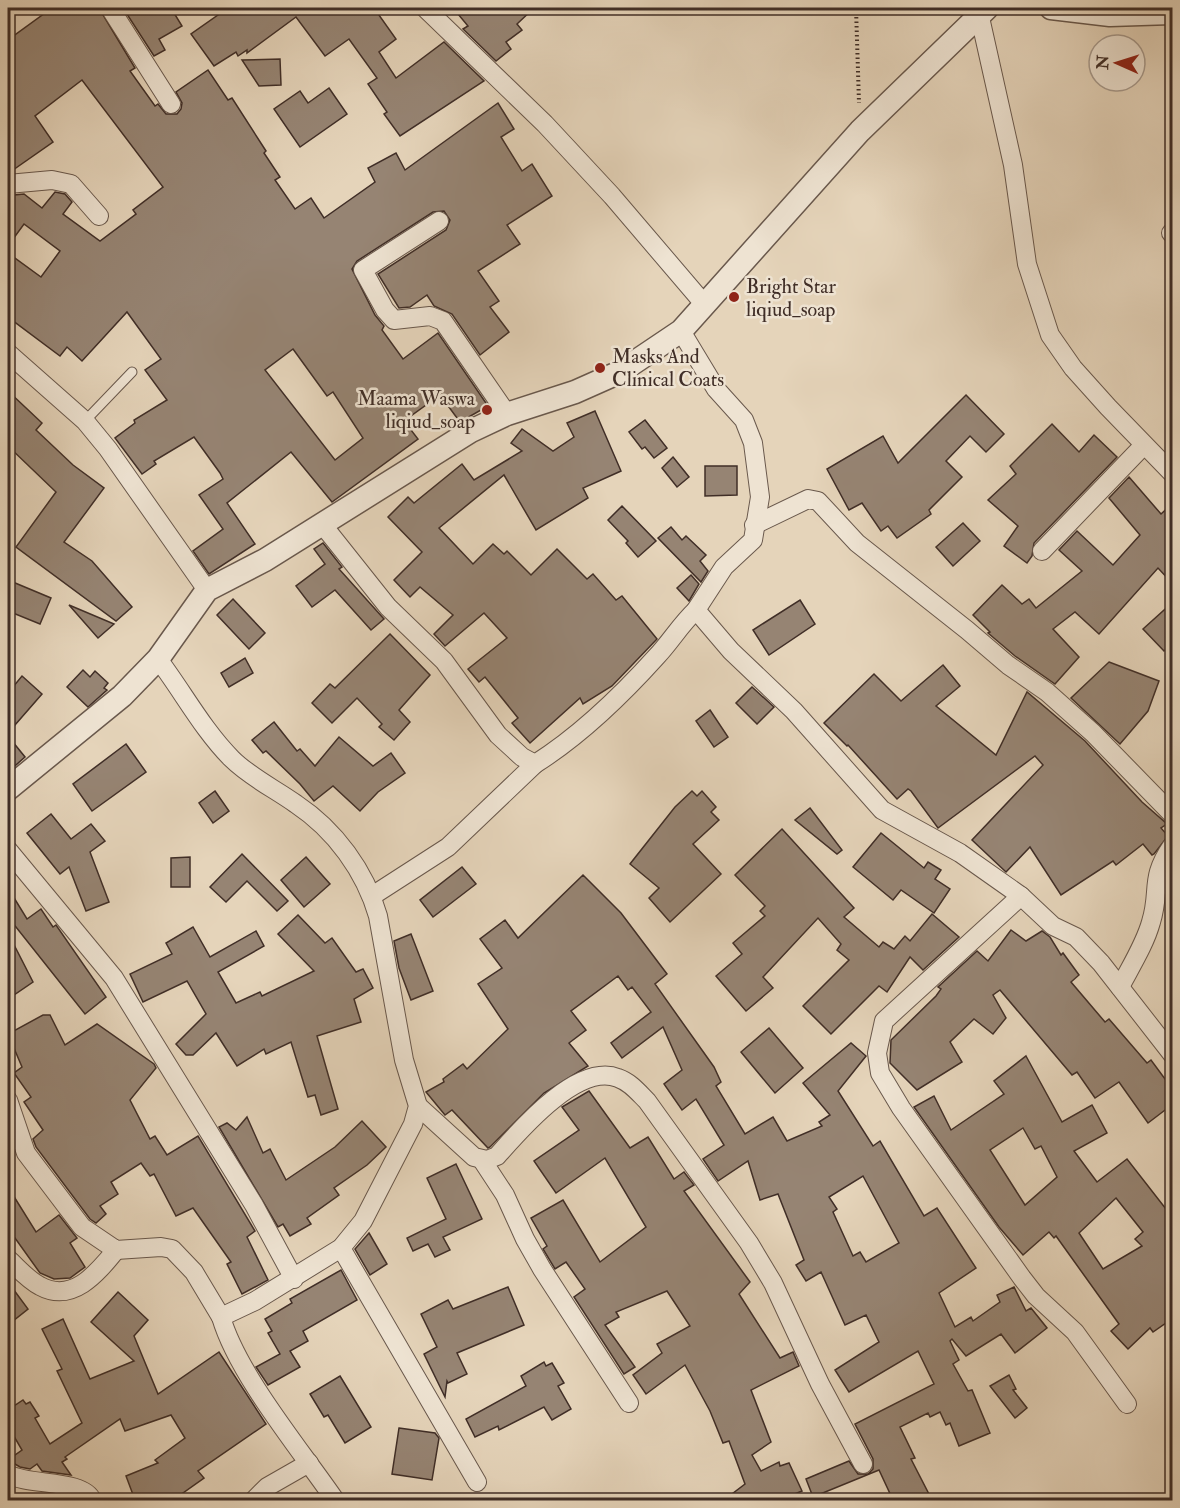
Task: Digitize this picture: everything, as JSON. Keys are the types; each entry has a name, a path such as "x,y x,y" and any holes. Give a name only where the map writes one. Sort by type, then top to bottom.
{"street":[{"path":"110,8 171,104"},
{"path":"425,8 553,132 612,196 705,305"},
{"path":"1051,8 1110,15 1173,13"},
{"path":"8,789 36,769 122,696 158,659 207,590 265,560 376,492 435,452 507,414 575,392 620,372 681,331 860,131 983,10"},
{"path":"983,10 1013,165 1027,264 1050,335 1073,368 1144,446 1173,473"},
{"path":"8,184 52,180 71,184 99,216"},
{"path":"439,220 363,270 385,310 394,320 430,316 444,321 507,414"},
{"path":"372,896 448,847 535,764 587,726 658,655 682,623 696,610 724,567 753,540 760,497 753,443 744,420 716,389 681,331"},
{"path":"8,353 85,422 108,448 207,590"},
{"path":"1042,551 1144,446"},
{"path":"754,525 808,499 818,501 857,543 1008,665 1047,692 1093,734 1173,814"},
{"path":"321,524 388,607 444,661 498,735 522,757 535,764"},
{"path":"696,610 730,651 794,711 882,810 960,853 1021,896 1053,926 1076,937 1120,987 1173,1054"},
{"path":"158,659 207,729 233,759 272,789 297,804 351,856 372,896 378,916 404,1060 418,1106 474,1157 482,1160 497,1156 544,1107 580,1082 603,1076 616,1077 632,1085 654,1110 749,1243 774,1283 820,1384 863,1464"},
{"path":"1120,987 1151,922 1156,878 1163,860 1173,846"},
{"path":"8,850 114,978 255,1205 294,1279"},
{"path":"1021,896 884,1022 877,1053 880,1073 901,1108 1022,1278 1036,1296 1075,1332 1127,1404"},
{"path":"8,1100 26,1153 82,1227 116,1250 161,1247 172,1249 194,1272 221,1317 225,1333 250,1375 335,1500"},
{"path":"221,1317 294,1279 341,1248 363,1221 413,1124 418,1106"},
{"path":"482,1160 505,1195 525,1239 543,1269 629,1403"},
{"path":"341,1248 477,1482"},
{"path":"8,1259 40,1286 66,1292 76,1289 97,1273 116,1250"},
{"path":"254,1500 267,1487 309,1463"},
{"path":"8,1474 18,1480 79,1488 92,1500"}],"lane":[{"path":"85,422 132,372"}],"path":[{"path":"856,8 860,131"}],"building":[{"path":"52,8 99,8 135,68 130,71 155,106 158,104 166,114 177,114 182,103 176,92 208,70 228,100 232,98 266,151 264,153 280,177 275,180 295,209 311,198 324,218 375,182 368,168 396,153 405,170 498,103 514,129 501,137 522,171 532,164 552,196 507,225 520,244 478,271 499,301 490,307 509,332 480,355 452,314 434,306 427,295 410,307 399,308 378,274 446,230 450,220 444,211 433,212 357,261 352,269 375,315 384,326 382,330 403,359 438,333 488,406 460,422 440,395 404,421 418,439 332,502 291,452 227,503 255,544 209,574 193,551 223,529 199,495 223,479 220,473 194,437 154,461 156,464 142,474 115,438 135,423 134,420 167,400 145,370 161,359 127,312 82,361 67,347 60,356 8,317 8,253 41,277 60,251 24,224 8,246 8,203 14,195 24,194 42,208 55,192 65,194 72,202 63,214 100,241 136,214 133,210 163,187 82,80 35,116 53,142 13,170 8,162 8,40","holes":["293,349 327,396 333,392 363,438 335,460 265,370"]},
{"path":"123,8 171,8 182,26 159,39 165,50 154,56"},
{"path":"228,8 374,8 396,39 379,52 396,78 444,42 484,81 400,136 384,114 387,112 368,84 377,78 349,39 325,56 296,17 247,53 247,50 238,56 236,52 214,66 191,34"},
{"path":"453,8 534,8 517,24 522,30 506,42 511,49 496,61 463,29 468,26"},
{"path":"280,59 281,85 259,86 242,60"},
{"path":"329,88 347,114 300,147 274,109 300,91 308,103"},
{"path":"8,391 42,423 36,430 73,465 104,488 64,542 92,561 132,607 116,621 16,547 56,492 8,446"},
{"path":"966,395 1004,434 986,452 970,436 946,461 962,477 929,510 931,514 897,538 888,526 881,531 862,503 849,510 827,469 883,436 898,463"},
{"path":"595,411 621,471 583,488 588,498 536,530 504,475 439,528 473,564 493,544 504,554 507,551 531,575 557,549 587,579 593,574 616,600 622,596 657,639 612,686 583,704 580,698 530,743 512,723 518,718 485,677 479,682 468,669 507,638 484,613 445,646 434,634 453,615 420,587 410,597 394,580 422,552 388,517 408,497 414,503 462,464 474,480 522,451 511,443 522,429 553,451 574,437 567,423"},
{"path":"645,420 667,448 654,458 645,447 642,449 629,432"},
{"path":"1052,424 1079,452 1094,435 1117,457 1034,543 1032,556 1027,563 1004,546 1018,526 988,500 1016,474 1010,466"},
{"path":"673,457 689,477 677,487 662,468"},
{"path":"705,466 737,466 737,495 705,496"},
{"path":"1129,477 1161,514 1173,503 1173,584 1158,568 1099,634 1075,612 1053,629 1079,657 1055,684 1015,656 988,633 990,632 973,615 1002,585 1022,604 1029,599 1036,608 1082,571 1059,550 1077,531 1113,565 1140,535 1109,498"},
{"path":"622,506 656,541 638,557 626,543 628,541 608,520"},
{"path":"963,523 980,541 953,566 936,547"},
{"path":"671,527 682,540 686,536 706,555 700,561 708,571 701,582 658,538"},
{"path":"323,543 342,567 339,569 384,619 371,630 335,590 312,607 296,586 325,564 314,549"},
{"path":"691,575 699,584 689,601 677,588"},
{"path":"8,580 51,598 40,624 8,611"},
{"path":"233,599 265,633 249,649 217,615"},
{"path":"800,600 815,624 769,655 753,630"},
{"path":"1173,602 1173,643 1164,651 1143,629"},
{"path":"69,605 114,624 98,638"},
{"path":"390,634 430,675 399,710 410,722 394,740 379,727 382,724 357,698 332,723 312,703 330,684 335,688"},
{"path":"245,658 253,673 229,687 221,673"},
{"path":"1109,662 1159,681 1148,711 1120,744 1071,698"},
{"path":"943,665 960,686 936,706 996,755 1027,692 1085,741 1142,802 1167,824 1161,828 1168,836 1154,854 1152,855 1143,844 1116,865 1113,861 1061,895 1030,847 1006,872 972,840 1043,765 1035,756 938,828 911,791 908,789 897,799 848,745 824,723 874,674 901,701"},
{"path":"83,670 90,677 95,671 108,683 104,688 107,690 88,707 67,687"},
{"path":"22,676 42,694 8,733 8,693"},
{"path":"752,687 774,707 757,724 736,703"},
{"path":"710,710 728,737 714,747 696,721"},
{"path":"274,722 297,751 300,749 315,766 339,737 373,766 391,753 405,773 378,792 360,811 333,786 314,801 300,784 266,751 263,753 252,740"},
{"path":"8,736 25,757 8,772"},
{"path":"126,744 146,772 92,811 73,784"},
{"path":"215,791 229,811 213,823 199,803"},
{"path":"692,791 697,796 702,791 716,807 711,812 719,820 693,844 721,874 670,922 649,898 659,888 630,864 675,807"},
{"path":"810,808 842,850 837,854 795,820"},
{"path":"51,814 71,839 91,824 105,841 90,852 109,902 86,911 69,867 60,874 27,833"},
{"path":"782,829 854,908 844,917 879,947 883,942 894,949 905,936 910,941 932,914 959,937 923,970 910,957 887,992 879,986 831,1034 803,1006 849,960 837,950 841,944 818,918 763,977 773,988 746,1011 716,976 742,954 733,943 765,916 760,911 765,906 735,875"},
{"path":"881,833 924,868 928,862 941,870 935,879 950,889 934,913 901,890 893,900 853,867"},
{"path":"242,854 288,901 277,911 247,881 226,902 210,887"},
{"path":"190,857 190,887 171,887 171,858"},
{"path":"306,857 330,884 304,907 281,880"},
{"path":"462,867 476,884 433,917 420,900"},
{"path":"583,875 621,913 667,974 655,984 714,1067 721,1082 716,1086 745,1134 773,1117 787,1141 822,1126 819,1122 830,1115 803,1083 851,1043 866,1056 838,1091 873,1146 880,1141 924,1216 937,1208 976,1268 939,1293 955,1327 971,1317 973,1321 1000,1302 997,1295 1014,1287 1026,1311 1031,1308 1047,1328 1015,1353 1001,1334 966,1356 952,1339 950,1341 959,1360 953,1364 968,1391 972,1390 990,1433 959,1446 950,1423 946,1425 940,1412 930,1417 928,1413 900,1427 915,1458 911,1459 932,1500 893,1500 879,1470 813,1497 806,1479 849,1461 858,1474 868,1474 873,1469 873,1459 855,1424 934,1384 918,1351 849,1392 835,1370 879,1342 866,1315 845,1325 821,1272 806,1281 796,1265 804,1260 778,1194 760,1200 748,1161 718,1181 703,1159 724,1145 696,1099 682,1110 664,1084 682,1070 663,1027 622,1058 611,1043 651,1012 632,987 628,990 618,976 571,1011 586,1030 569,1043 588,1066 544,1093 490,1147 488,1148 452,1110 445,1115 426,1092 444,1082 443,1079 463,1064 467,1069 508,1029 478,984 502,968 480,939 505,920 518,938","holes":["863,1176 899,1243 866,1262 860,1252 853,1256 833,1212 837,1209 829,1197"]},
{"path":"8,888 27,919 41,909 53,927 56,925 106,997 85,1014 8,917"},
{"path":"298,915 325,943 332,938 356,972 363,969 373,988 354,999 361,1022 317,1036 338,1109 321,1115 315,1095 308,1097 291,1042 266,1054 264,1049 237,1066 216,1033 193,1055 186,1055 176,1044 206,1014 187,981 143,1002 130,974 172,954 166,943 193,927 210,957 256,931 264,946 218,972 236,1003 260,992 262,996 314,971 278,934"},
{"path":"1011,930 1026,941 1042,931 1050,937 1061,955 1063,953 1079,975 1071,982 1105,1022 1109,1019 1147,1063 1151,1060 1165,1079 1173,1074 1173,1104 1148,1123 1119,1082 1095,1098 1077,1072 1072,1075 1000,990 993,995 1006,1018 993,1034 974,1019 950,1042 962,1062 917,1090 890,1063 891,1040 936,996 941,989 938,987 977,951 988,961"},
{"path":"8,933 33,982 8,999"},
{"path":"411,934 433,991 411,1000 399,968 394,941"},
{"path":"43,1015 50,1015 65,1045 97,1024 154,1064 156,1068 130,1100 150,1139 155,1136 167,1155 198,1136 255,1231 247,1237 268,1280 242,1294 227,1264 231,1262 193,1208 176,1216 154,1174 150,1176 141,1163 111,1182 118,1194 100,1206 106,1214 96,1223 90,1219 36,1147 33,1139 43,1130 24,1102 31,1097 14,1073 22,1067 8,1034"},
{"path":"769,1028 803,1068 775,1093 741,1052"},
{"path":"1026,1056 1062,1122 1092,1105 1107,1133 1074,1151 1097,1182 1127,1159 1173,1218 1173,1318 1153,1332 1150,1328 1128,1349 1111,1331 1119,1324 1056,1236 1054,1238 1049,1232 1023,1255 999,1227 914,1107 934,1096 951,1130 1004,1094 994,1081","holes":["1023,1128 1035,1149 1041,1146 1057,1177 1025,1205 990,1150","1116,1198 1143,1232 1135,1239 1142,1246 1103,1269 1079,1233"]},
{"path":"589,1091 630,1148 648,1137 674,1179 684,1172 694,1185 684,1191 750,1282 739,1294 780,1358 793,1352 799,1366 751,1390 771,1442 752,1455 761,1471 779,1462 780,1466 789,1463 802,1491 780,1500 724,1500 745,1484 729,1441 723,1443 710,1411 685,1365 646,1394 633,1375 662,1353 657,1344 690,1326 667,1291 616,1312 619,1317 605,1325 635,1367 624,1374 574,1297 585,1289 566,1262 555,1269 543,1249 547,1246 531,1218 563,1200 600,1262 646,1227 605,1158 556,1193 534,1161 579,1130 562,1107"},
{"path":"247,1117 263,1153 270,1149 286,1180 335,1147 362,1121 386,1147 367,1165 334,1188 339,1195 307,1218 311,1224 290,1236 283,1224 278,1227 219,1127 227,1123 236,1130"},
{"path":"456,1164 482,1219 443,1237 450,1250 435,1257 428,1244 413,1251 407,1238 446,1219 427,1178"},
{"path":"8,1187 36,1232 59,1215 77,1238 70,1243 85,1267 70,1278 54,1279 40,1273 15,1238 8,1242"},
{"path":"369,1233 387,1264 370,1275 355,1249"},
{"path":"341,1270 357,1300 303,1331 308,1341 290,1351 300,1367 268,1385 256,1367 280,1354 268,1333 272,1331 265,1319 292,1303 290,1299"},
{"path":"8,1282 28,1309 8,1325"},
{"path":"508,1287 524,1325 457,1353 467,1374 448,1383 447,1381 445,1397 424,1354 437,1347 421,1314 448,1300 453,1309"},
{"path":"118,1292 148,1320 134,1336 158,1394 219,1352 266,1424 198,1471 204,1478 173,1500 135,1500 126,1476 158,1463 155,1460 185,1438 171,1415 125,1431 120,1419 65,1457 67,1459 62,1462 71,1475 42,1471 37,1464 30,1469 20,1467 8,1460 22,1450 8,1426 8,1410 23,1400 26,1404 30,1402 39,1416 35,1418 50,1444 82,1423 57,1371 62,1369 42,1329 63,1319 90,1379 134,1361 91,1322"},
{"path":"544,1362 546,1366 552,1363 564,1383 558,1386 571,1409 552,1420 544,1407 499,1430 498,1426 475,1437 466,1419 526,1386 521,1376"},
{"path":"1009,1375 1016,1389 1013,1390 1027,1408 1015,1418 990,1386"},
{"path":"340,1376 371,1427 345,1443 328,1415 324,1417 310,1394"},
{"path":"399,1428 435,1433 439,1438 432,1480 392,1474"}],"place":[{"name":"Bright Star liqiud_soap","path":"734,297"},
{"name":"Masks And Clinical Coats","path":"600,368"},
{"name":"Maama Waswa liqiud_soap","path":"487,410"}]}
